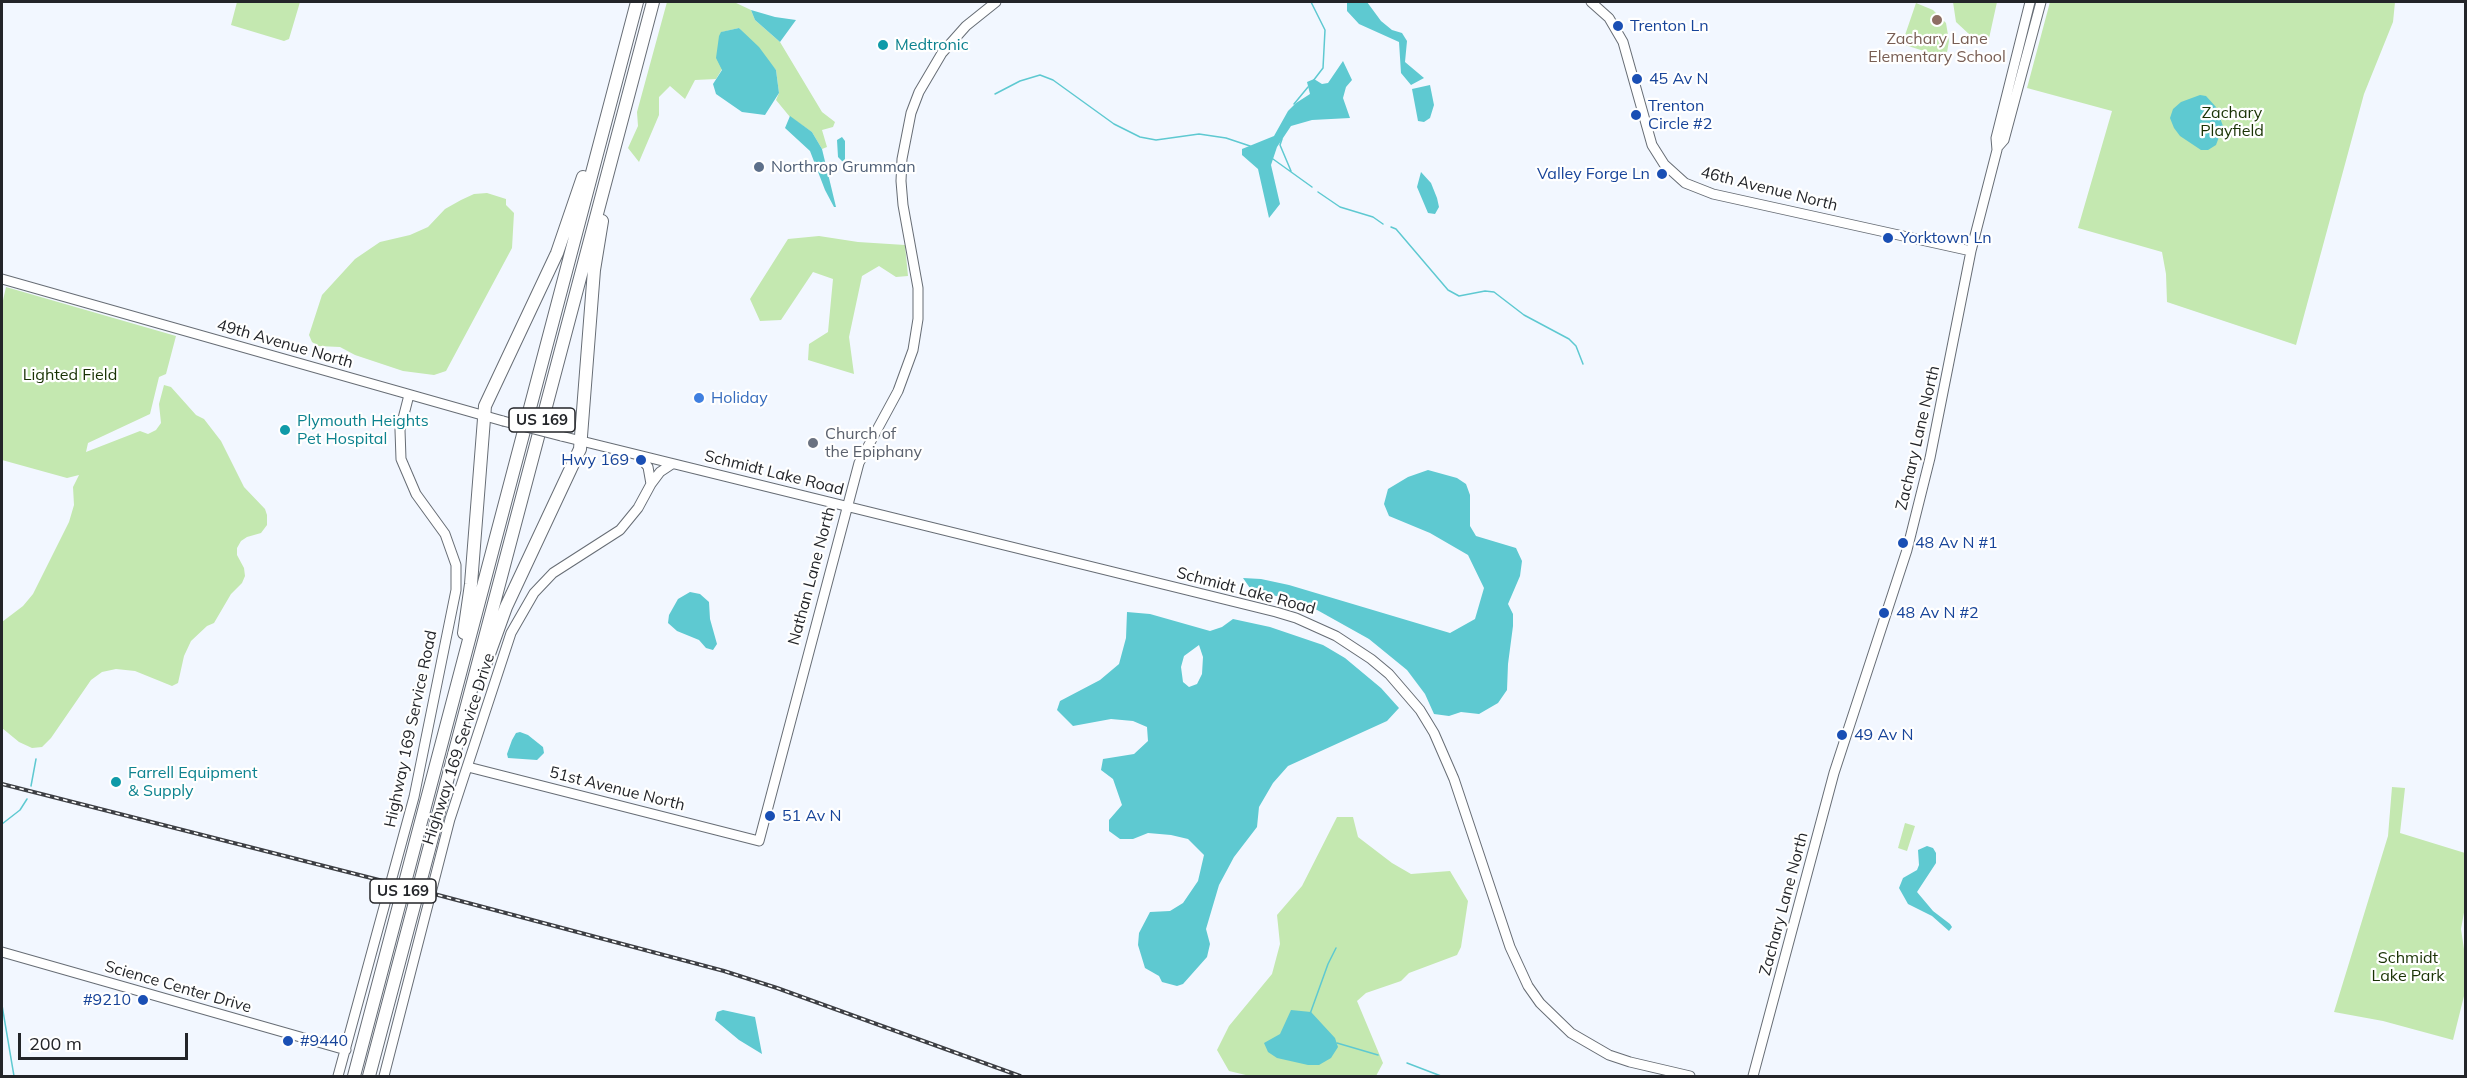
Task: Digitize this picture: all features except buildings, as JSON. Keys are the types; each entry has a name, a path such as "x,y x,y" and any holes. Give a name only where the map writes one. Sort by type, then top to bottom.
{"highway":[{"name":"US 169","path":"354,1077 637,2"},
{"name":"US 169","path":"369,1077 653,2"},
{"path":"452,705 471,584 485,406 556,253 609,108"},
{"path":"461,727 472,705 506,608 582,441 594,270 623,113"}],"street":[{"name":"Nathan Lane North","path":"759,841 846,506 862,454 907,371 916,330 919,304 917,278 903,205 901,182 902,159 911,113 924,82 942,53 966,26 996,2"},
{"name":"46th Avenue North","path":"1591,2 1603,11 1618,32 1632,70 1652,145 1664,164 1685,183 1713,194 1971,251"},
{"name":"Zachary Lane North","path":"1753,1077 1834,773 1907,550 1935,434 1971,251 1997,148 1996,138 2030,2"},
{"name":"Zachary Lane North","path":"1997,148 2004,140 2041,2"},
{"name":"49th Avenue North","path":"2,279 561,436"},
{"name":"Highway 169 Service Road","path":"339,1077 414,797 456,590 456,565 446,534 416,494 401,459 400,430 409,395"},
{"name":"Schmidt Lake Road","path":"561,436 1276,612 1316,626 1352,645 1371,659 1405,691 1434,733 1454,779 1510,947 1518,967 1540,1003 1571,1033 1599,1050 1630,1062 1690,1077"},
{"path":"639,456 648,467 651,484"},
{"name":"Highway 169 Service Drive","path":"384,1077 450,819 511,633 534,594 553,573 620,530 638,508 660,472 672,464"},
{"name":"51st Avenue North","path":"468,767 759,841"},
{"name":"Science Center Drive","path":"2,952 346,1050"}],"green space":[{"path":"237,2 300,2 289,39 284,41 231,25"},
{"path":"667,2 734,2 751,10 755,20 780,42 822,112 835,122 833,127 822,130 827,147 822,149 812,132 790,117 776,100 779,93 776,70 739,28 722,32 722,69 716,79 695,80 685,99 670,86 659,97 659,115 639,162 628,148 638,126 637,112"},
{"path":"1953,2 1997,2 1988,43 1970,35 1956,22"},
{"name":"Zachary Playfield","path":"2050,2 2395,2 2393,22 2364,94 2296,345 2167,302 2162,252 2078,228 2112,111 2027,88"},
{"path":"1916,3 1933,10 1946,23 1949,41 1946,58 1905,45 1903,41"},
{"path":"487,193 506,199 506,205 514,213 512,248 446,371 434,375 403,371 355,355 340,347 318,346 312,342 309,335 322,295 355,259 380,242 410,235 428,227 445,209 461,200 474,194"},
{"path":"819,236 858,242 905,245 908,276 896,277 879,266 862,276 849,337 854,374 808,360 809,344 828,332 833,279 813,272 781,320 760,321 750,299 788,239"},
{"name":"Lighted Field","path":"6,287 176,336 166,374 159,377 150,414 88,443 86,452 140,431 148,434 156,430 161,423 159,404 164,385 171,387 196,415 204,419 221,441 244,487 265,509 267,515 267,525 261,533 247,537 237,548 237,555 244,568 245,576 242,583 231,594 214,623 207,626 191,641 184,656 178,683 172,686 135,671 116,669 102,672 91,680 51,738 42,747 32,748 19,742 2,728 2,622 23,606 33,594 69,522 74,505 73,487 79,475 67,478 2,460 2,305"},
{"name":"Schmidt Lake Park","path":"2392,787 2405,788 2400,833 2465,853 2465,907 2461,929 2465,956 2465,992 2453,1040 2383,1021 2334,1012 2388,836"},
{"path":"1337,817 1353,817 1358,837 1392,863 1411,874 1450,871 1468,901 1461,947 1457,955 1409,973 1401,981 1366,993 1357,1001 1383,1063 1376,1076 1250,1076 1229,1071 1217,1050 1229,1026 1272,974 1280,944 1277,915 1302,886"},
{"path":"1905,823 1915,826 1907,851 1898,848"}],"water":[{"path":"1347,2 1367,2 1381,21 1392,30 1402,33 1407,41 1405,62 1424,78 1411,85 1401,73 1399,42 1359,24 1347,11"},
{"path":"751,10 796,20 780,42 755,20"},
{"path":"739,28 759,47 776,70 779,93 765,115 742,112 716,94 713,84 722,70 716,58 719,36 721,32"},
{"path":"1343,61 1352,80 1346,87 1343,98 1350,118 1312,120 1291,126 1277,147 1271,165 1280,204 1269,218 1258,169 1242,155 1242,149 1274,136 1288,111 1310,94 1307,82 1314,79 1322,84 1328,83"},
{"path":"1430,85 1434,105 1430,118 1424,122 1418,121 1412,89"},
{"path":"2200,95 2206,96 2216,107 2223,126 2216,145 2208,150 2201,150 2180,136 2170,118 2173,109 2181,102"},
{"path":"790,116 812,132 822,149 836,207 825,190 810,151 785,128"},
{"path":"842,137 845,141 843,162 838,157 837,140"},
{"path":"1421,172 1431,183 1437,198 1439,207 1435,214 1428,213 1417,187"},
{"path":"1428,470 1457,478 1466,484 1470,495 1470,526 1476,536 1516,548 1522,561 1520,576 1508,604 1513,614 1513,626 1507,690 1498,703 1479,714 1461,712 1449,716 1434,714 1425,694 1407,670 1369,639 1301,601 1252,591 1243,578 1289,585 1450,633 1475,619 1484,588 1468,555 1430,533 1389,516 1384,504 1388,489 1408,477"},
{"path":"690,592 700,594 709,602 710,619 717,644 713,650 706,648 699,640 677,631 668,623 669,615 678,599"},
{"path":"1127,612 1150,614 1210,631 1222,627 1233,619 1270,627 1323,645 1345,658 1381,688 1399,708 1387,721 1288,766 1273,783 1259,807 1257,827 1234,857 1219,885 1206,929 1210,944 1207,957 1183,984 1177,986 1162,982 1159,976 1145,968 1138,945 1139,933 1150,912 1170,911 1183,903 1198,881 1204,855 1188,839 1148,833 1133,839 1120,839 1109,831 1109,820 1122,805 1113,779 1101,770 1103,759 1134,754 1148,741 1147,727 1133,721 1111,719 1073,726 1057,710 1060,701 1100,680 1119,664 1126,638","holes":["1199,645 1203,657 1202,674 1197,684 1189,687 1183,682 1181,667 1184,656"]},
{"path":"516,733 528,735 543,747 544,753 537,760 508,758 507,754 512,740"},
{"path":"1927,846 1933,848 1936,853 1936,863 1917,892 1933,911 1950,924 1952,927 1949,931 1932,916 1908,904 1899,888 1903,878 1917,870 1918,850"},
{"path":"723,1010 755,1017 762,1054 739,1040 715,1020 717,1012"},
{"path":"1291,1010 1311,1012 1335,1038 1338,1047 1331,1058 1319,1065 1308,1065 1277,1058 1268,1052 1264,1043 1280,1034"}],"waterway":[{"path":"1311,2 1325,30 1323,68 1313,81"},
{"path":"995,94 1020,81 1040,75 1053,80 1114,124 1140,137 1156,140 1199,134 1226,138 1250,146"},
{"path":"1294,104 1308,87"},
{"path":"1282,139 1280,145 1291,171"},
{"path":"1273,159 1312,187"},
{"path":"1318,192 1340,207 1373,217 1383,224"},
{"path":"1391,227 1396,229 1448,290 1459,296 1485,291 1494,292 1524,315 1569,339 1576,346 1583,364"},
{"path":"31,786 36,759"},
{"path":"2,824 20,810 27,799"},
{"path":"1310,1014 1336,948"},
{"path":"2,1005 14,1076"},
{"path":"1337,1043 1378,1055"},
{"path":"1407,1063 1441,1076"}],"railway":[{"path":"2,784 438,895 724,971 1020,1076"}],"place":[{"name":"Zachary Lane Elementary School","path":"1937,20"},
{"name":"Trenton Ln","path":"1618,26"},
{"name":"Medtronic","path":"883,45"},
{"name":"45 Av N","path":"1637,79"},
{"name":"Trenton Circle #2","path":"1636,115"},
{"name":"Northrop Grumman","path":"759,167"},
{"name":"Valley Forge Ln","path":"1662,174"},
{"name":"Yorktown Ln","path":"1888,238"},
{"name":"Holiday","path":"699,398"},
{"name":"Plymouth Heights Pet Hospital","path":"285,430"},
{"name":"Church of the Epiphany","path":"813,443"},
{"name":"Hwy 169","path":"641,460"},
{"name":"48 Av N #1","path":"1903,543"},
{"name":"48 Av N #2","path":"1884,613"},
{"name":"49 Av N","path":"1842,735"},
{"name":"Farrell Equipment & Supply","path":"116,782"},
{"name":"51 Av N","path":"770,816"},
{"name":"#9210","path":"143,1000"},
{"name":"#9440","path":"288,1041"}]}
